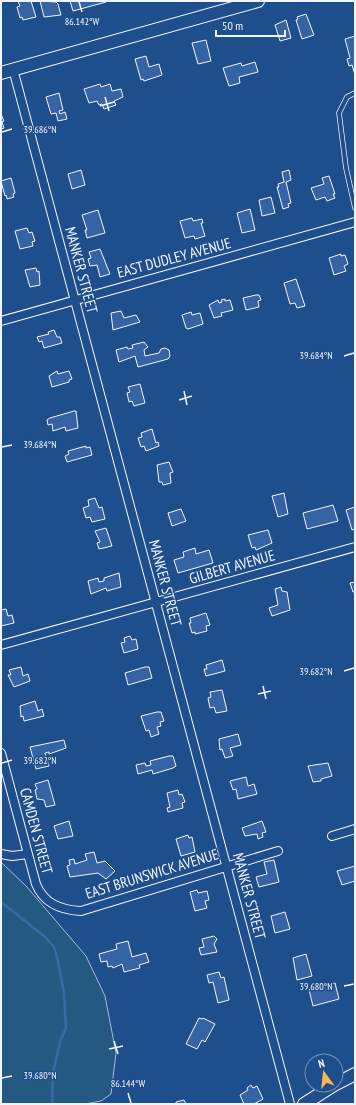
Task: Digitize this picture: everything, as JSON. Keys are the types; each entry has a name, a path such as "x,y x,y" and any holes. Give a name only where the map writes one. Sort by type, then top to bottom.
{"street":[{"path":"1,73 258,1"},
{"name":"MANKER STREET","path":"13,69 290,1104"},
{"name":"EAST DUDLEY AVENUE","path":"1,321 355,222"},
{"name":"GILBERT AVENUE","path":"1,645 156,604 355,547"},
{"name":"CAMDEN STREET","path":"1,753 39,891 48,902 58,907"},
{"path":"332,836 355,829"},
{"name":"EAST BRUNSWICK AVENUE","path":"58,907 81,911 227,865 278,851"},
{"path":"1,854 12,856 28,854"},
{"path":"344,1080 355,1074"},
{"path":"304,1104 321,1093"}],"lane":[{"path":"355,93 347,97 339,113 346,168 355,208"}],"shaded area":[{"path":"1,862 26,886 86,956 105,996 116,1053 111,1094 101,1101 85,1104 1,1104"}],"building":[{"path":"18,1 31,1 36,17 23,20 22,17 20,18 17,7 20,6"},
{"path":"40,1 56,2 61,15 44,17"},
{"path":"70,1 105,1 106,2 73,11"},
{"path":"306,14 314,35 302,39 296,20 298,19 297,17"},
{"path":"286,20 291,38 280,41 275,25"},
{"path":"355,36 355,75 352,65 349,66 347,59 350,58 345,39"},
{"path":"206,40 211,61 198,64 192,43"},
{"path":"146,56 149,67 159,64 162,75 144,81 143,79 141,80 135,59"},
{"path":"255,62 258,72 239,77 240,83 229,86 223,68 241,63 242,66"},
{"path":"100,84 101,87 110,84 112,91 121,89 123,97 114,101 116,105 104,109 102,104 99,105 97,101 89,103 84,89"},
{"path":"59,93 63,110 59,111 60,114 65,112 67,119 58,121 56,113 51,114 46,97"},
{"path":"1,114 4,121 2,122 4,128 1,129"},
{"path":"81,170 85,185 72,189 68,174"},
{"path":"289,170 291,180 286,182 291,203 288,204 289,207 283,209 277,187 279,187 278,184 284,182 282,172"},
{"path":"329,176 335,198 327,201 325,197 316,200 311,188 324,184 322,178"},
{"path":"11,178 15,193 13,194 14,197 7,199 1,181"},
{"path":"271,197 275,213 262,216 259,200"},
{"path":"250,209 255,230 242,233 237,213"},
{"path":"98,210 105,233 87,238 85,230 87,230 82,215"},
{"path":"192,218 193,221 202,219 203,223 201,223 205,236 195,239 194,236 185,238 180,221"},
{"path":"27,228 29,233 32,232 35,241 32,242 33,246 20,249 15,231"},
{"path":"100,249 110,274 100,277 97,265 90,266 88,259 91,258 89,252"},
{"path":"341,254 341,256 345,255 348,264 344,266 346,271 334,275 329,258"},
{"path":"36,268 37,272 39,271 40,285 30,287 25,270"},
{"path":"296,279 305,306 297,308 295,303 290,304 284,283"},
{"path":"259,295 261,300 258,301 259,307 246,310 243,298"},
{"path":"225,299 225,301 230,300 233,310 221,313 222,316 214,318 209,305 218,300 219,303 222,302 221,300"},
{"path":"121,311 124,318 136,315 140,322 113,330 111,313"},
{"path":"191,312 192,315 200,313 203,324 188,329 186,328 182,315"},
{"path":"54,330 57,337 60,337 62,343 44,348 42,341 39,342 37,337 49,334 48,332"},
{"path":"144,342 148,347 144,350 145,356 159,353 161,349 165,348 169,350 170,356 168,359 138,367 135,356 119,362 116,350 127,347 128,349 133,348 132,345"},
{"path":"57,371 58,374 69,371 72,379 69,380 69,382 52,387 49,376"},
{"path":"140,384 145,403 134,406 132,401 129,402 127,393 130,392 128,387"},
{"path":"76,411 78,428 66,431 65,427 53,431 52,424 48,425 47,420 50,418"},
{"path":"152,429 156,443 158,442 159,446 146,451 144,446 141,447 138,438 142,437 141,433"},
{"path":"86,446 86,448 90,447 92,455 67,462 65,456 69,454 68,451"},
{"path":"169,462 173,472 170,473 171,483 163,485 162,482 159,482 157,465"},
{"path":"284,493 288,514 278,517 272,496"},
{"path":"95,498 99,508 102,507 105,519 92,522 90,517 86,518 83,508 89,506 88,500"},
{"path":"333,505 338,521 307,529 303,513"},
{"path":"355,507 355,529 352,530 346,510"},
{"path":"181,509 186,521 172,526 168,513"},
{"path":"106,528 112,546 99,549 97,543 100,542 95,531"},
{"path":"268,530 272,543 256,550 255,547 252,548 248,535"},
{"path":"195,548 196,554 209,550 213,563 178,573 174,560 184,557 183,552"},
{"path":"119,573 121,587 107,591 106,588 91,594 88,581 98,578 99,582 104,581 104,578"},
{"path":"355,582 355,592 353,592 350,583"},
{"path":"281,587 282,591 287,592 290,610 272,616 269,608 278,605 275,589"},
{"path":"6,609 8,616 12,615 14,623 1,626 1,610"},
{"path":"206,613 210,625 206,626 207,631 195,634 195,632 192,633 189,623 191,623 190,618"},
{"path":"130,636 132,640 136,639 138,649 124,653 121,643 125,642 124,638"},
{"path":"222,660 225,671 206,676 204,669 207,669 206,665"},
{"path":"21,667 23,676 28,674 30,681 14,687 8,675 11,675 9,670"},
{"path":"149,667 152,678 128,685 125,673"},
{"path":"222,690 227,711 216,713 214,707 210,708 208,698 211,697 210,692"},
{"path":"35,701 38,711 42,709 44,716 24,721 23,716 21,717 20,706"},
{"path":"161,712 164,721 160,722 161,726 157,727 159,734 151,737 149,730 146,731 141,716"},
{"path":"238,734 241,745 230,748 233,756 225,758 222,749 220,750 219,739"},
{"path":"64,740 66,748 49,754 49,752 45,753 49,766 36,769 30,747"},
{"path":"173,756 176,766 173,768 153,774 152,770 138,774 136,765 145,763 146,766 151,765 150,761"},
{"path":"328,763 332,776 321,779 321,781 313,782 308,766"},
{"path":"246,777 248,786 254,784 257,794 238,799 236,789 233,790 230,781"},
{"path":"48,780 55,805 46,807 44,800 37,799 35,790 37,789 35,784"},
{"path":"178,790 179,795 182,794 185,802 182,803 183,808 168,812 167,808 170,807 167,793"},
{"path":"69,821 73,836 58,839 54,826"},
{"path":"262,821 266,832 262,833 263,837 258,839 257,834 245,836 242,828"},
{"path":"188,835 189,838 192,837 195,852 181,856 176,839"},
{"path":"94,852 97,863 105,861 115,871 106,879 98,873 70,877 67,866 70,865 69,860 74,859 75,864 87,860 85,854"},
{"path":"274,860 279,882 259,887 256,877 267,874 264,862"},
{"path":"355,866 355,881 342,885 337,871"},
{"path":"197,890 198,893 207,891 209,900 205,901 207,908 195,911 190,892"},
{"path":"285,912 290,929 275,933 271,916"},
{"path":"214,936 217,939 214,944 217,952 201,955 199,948 204,947 202,939"},
{"path":"128,941 132,957 146,953 149,962 139,965 140,968 124,972 122,964 113,968 112,966 108,967 107,961 101,962 99,954 117,949 116,944"},
{"path":"306,954 312,976 297,980 293,958"},
{"path":"219,972 221,978 224,977 229,1000 218,1003 213,982 209,983 207,975"},
{"path":"335,983 339,999 313,1006 309,990"},
{"path":"199,1018 203,1018 215,1024 205,1042 202,1040 197,1049 186,1044"},
{"path":"251,1085 253,1088 257,1086 263,1099 254,1104 244,1104 240,1095 248,1090 247,1088"},
{"path":"184,1100 186,1104 176,1104 176,1102"}],"waterway":[{"path":"1,902 44,936 54,947 58,961 64,993 66,1028 61,1039 53,1072 52,1104"}]}
